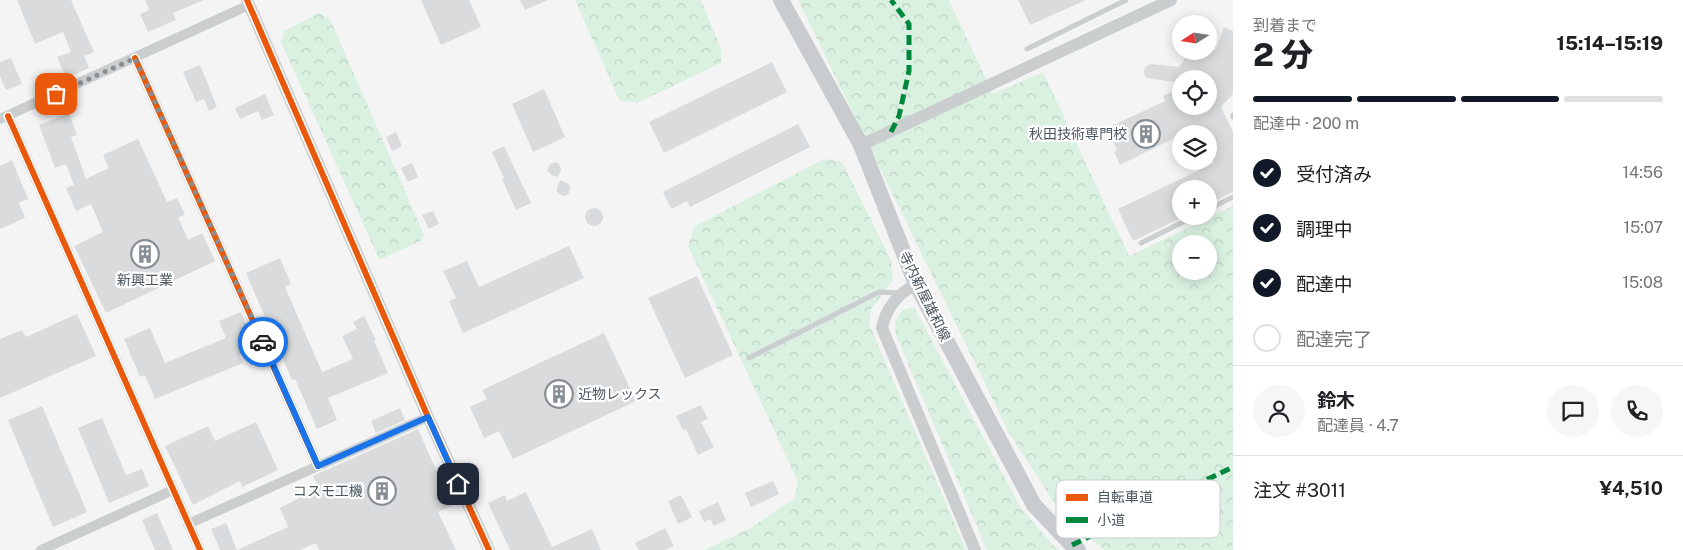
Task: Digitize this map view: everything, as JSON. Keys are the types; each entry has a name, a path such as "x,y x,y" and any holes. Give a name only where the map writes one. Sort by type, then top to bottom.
{"main road":[{"name":"寺内新屋雄和線","path":"781,0 861,146 916,284 1034,505 1056,529"},
{"name":"寺内新屋雄和線","path":"1065,538 1078,550"}],"street":[{"path":"861,146 1171,0"},
{"path":"200,550 4,118 135,58 248,3 428,417 488,550"},
{"path":"135,58 318,466"},
{"path":"916,284 900,294 884,316 882,328 975,550"},
{"path":"188,524 428,417"},
{"path":"40,550 172,490"}],"lane":[{"path":"1027,49 1126,0"},
{"path":"1217,205 1233,197"},
{"path":"1141,243 1177,225"},
{"path":"749,358 879,292 900,294"}],"green space":[{"path":"575,0 701,0 721,49 721,63 637,103 619,100"},
{"path":"798,0 949,0 993,94 1043,72 1129,256 1172,235 1172,280 1217,280 1217,235 1173,235 1193,225 1217,225 1217,214 1233,206 1233,550 1105,550 1090,538 1220,538 1220,480 1056,480 1056,505 1009,433"},
{"path":"319,13 330,19 424,235 420,241 379,259 281,42 284,31"},
{"path":"824,159 842,162 891,260 893,280 871,309 869,324 966,550 704,550 749,529 795,498 798,482 688,246 695,226"},
{"path":"914,307 1021,508 1052,544 1060,550 987,550 896,335 895,322 902,310"}],"building":[{"path":"17,0 71,0 94,52 84,56 89,68 66,78 57,57 71,52 63,32 35,44"},
{"path":"145,0 204,0 173,13 176,20 148,32 140,14 149,10"},
{"path":"421,0 469,0 481,27 441,45"},
{"path":"520,0 548,0 525,10"},
{"path":"1018,0 1086,0 1030,25"},
{"name":"秋田技術専門校","path":"1224,27 1233,31 1233,94 1221,107 1233,132 1233,192 1217,200 1217,180 1179,180 1199,170 1217,170 1217,125 1172,125 1172,139 1120,165 1114,152 1117,150 1107,128 1165,101 1163,96 1172,92 1172,115 1217,115 1217,70 1172,70 1172,82 1147,78 1144,71 1145,67 1150,64 1179,67 1184,60 1218,60 1218,44"},
{"path":"11,58 22,84 6,90 0,76 0,62"},
{"path":"772,62 787,92 664,153 649,122"},
{"path":"200,65 217,107 209,111 204,99 196,102 183,72"},
{"path":"544,89 565,137 533,152 512,104"},
{"path":"265,94 274,115 262,120 258,111 240,119 235,108"},
{"path":"69,113 77,135 71,137 86,179 109,168 103,155 138,139 167,202 177,198 185,214 178,218 188,240 202,233 215,261 106,313 74,246 103,232 91,204 76,211 66,188 74,185 66,164 55,168 39,125"},
{"path":"798,124 810,147 690,207 687,201 671,209 663,192"},
{"path":"396,132 402,146 392,151 386,137"},
{"path":"504,146 531,203 516,210 492,152"},
{"path":"12,160 28,199 19,203 25,218 0,229 0,166"},
{"path":"556,162 561,169 558,177 551,175 547,170 550,164"},
{"path":"412,163 418,177 408,182 401,168"},
{"path":"560,180 570,186 569,193 565,196 557,192"},
{"name":"秋田技術専門校","path":"1172,183 1172,222 1133,241 1118,209"},
{"path":"594,208 600,211 603,217 600,223 594,226 588,223 585,217 588,211"},
{"path":"433,211 439,224 429,229 422,215"},
{"path":"569,246 584,278 463,333 449,301 456,298 443,271 467,261 479,287"},
{"path":"280,258 291,284 285,287 322,372 353,359 342,336 357,329 353,322 364,316 376,340 374,341 388,373 328,398 337,420 317,429 295,379 292,380 246,273"},
{"path":"697,276 733,355 685,378 648,298"},
{"path":"241,312 256,348 239,355 243,363 155,399 145,375 140,377 124,339 150,328 165,363 226,338 219,321"},
{"path":"77,314 96,356 0,398 0,339 22,330 26,337"},
{"name":"近物レックス","path":"604,333 636,401 513,459 499,431 484,438 470,407 487,399 482,390"},
{"path":"701,405 708,419 701,422 714,447 698,455 686,429 683,430 676,416"},
{"path":"42,406 87,512 53,527 8,420"},
{"path":"400,408 405,420 376,433 371,421"},
{"path":"102,418 126,475 142,469 149,486 109,503 78,428"},
{"path":"256,422 278,470 242,487 240,481 193,505 165,446 208,426 215,441"},
{"name":"コスモ工機","path":"418,429 452,506 438,512 456,550 319,550 316,543 300,550 237,550 288,527 280,508 319,488 313,476"},
{"path":"773,481 779,494 751,507 745,493"},
{"path":"526,492 552,547 592,529 601,550 510,550 488,503 505,495 507,501"},
{"path":"681,495 692,517 678,524 668,501"},
{"path":"718,502 726,520 714,526 710,519 704,522 699,511"},
{"path":"157,513 173,550 155,550 142,520"},
{"path":"226,523 237,550 220,550 211,529"},
{"path":"665,528 674,546 665,550 639,550 635,543"}],"marked path":[{"path":"891,0 909,24 909,71 899,116 891,132"},
{"path":"1206,480 1233,467"},
{"path":"1072,545 1086,538"}],"cycle path":[{"path":"247,0 428,417 489,550"},
{"path":"135,58 318,466"},
{"path":"8,116 200,550"}],"way so far":[{"path":"56,94 135,58 263,342"}],"place":[{"name":"秋田技術専門校","path":"1146,134"},
{"name":"新興工業","path":"145,254"},
{"name":"近物レックス","path":"559,394"},
{"name":"コスモ工機","path":"382,491"}],"route":[{"path":"263,342 318,466 428,417 458,484"}]}
